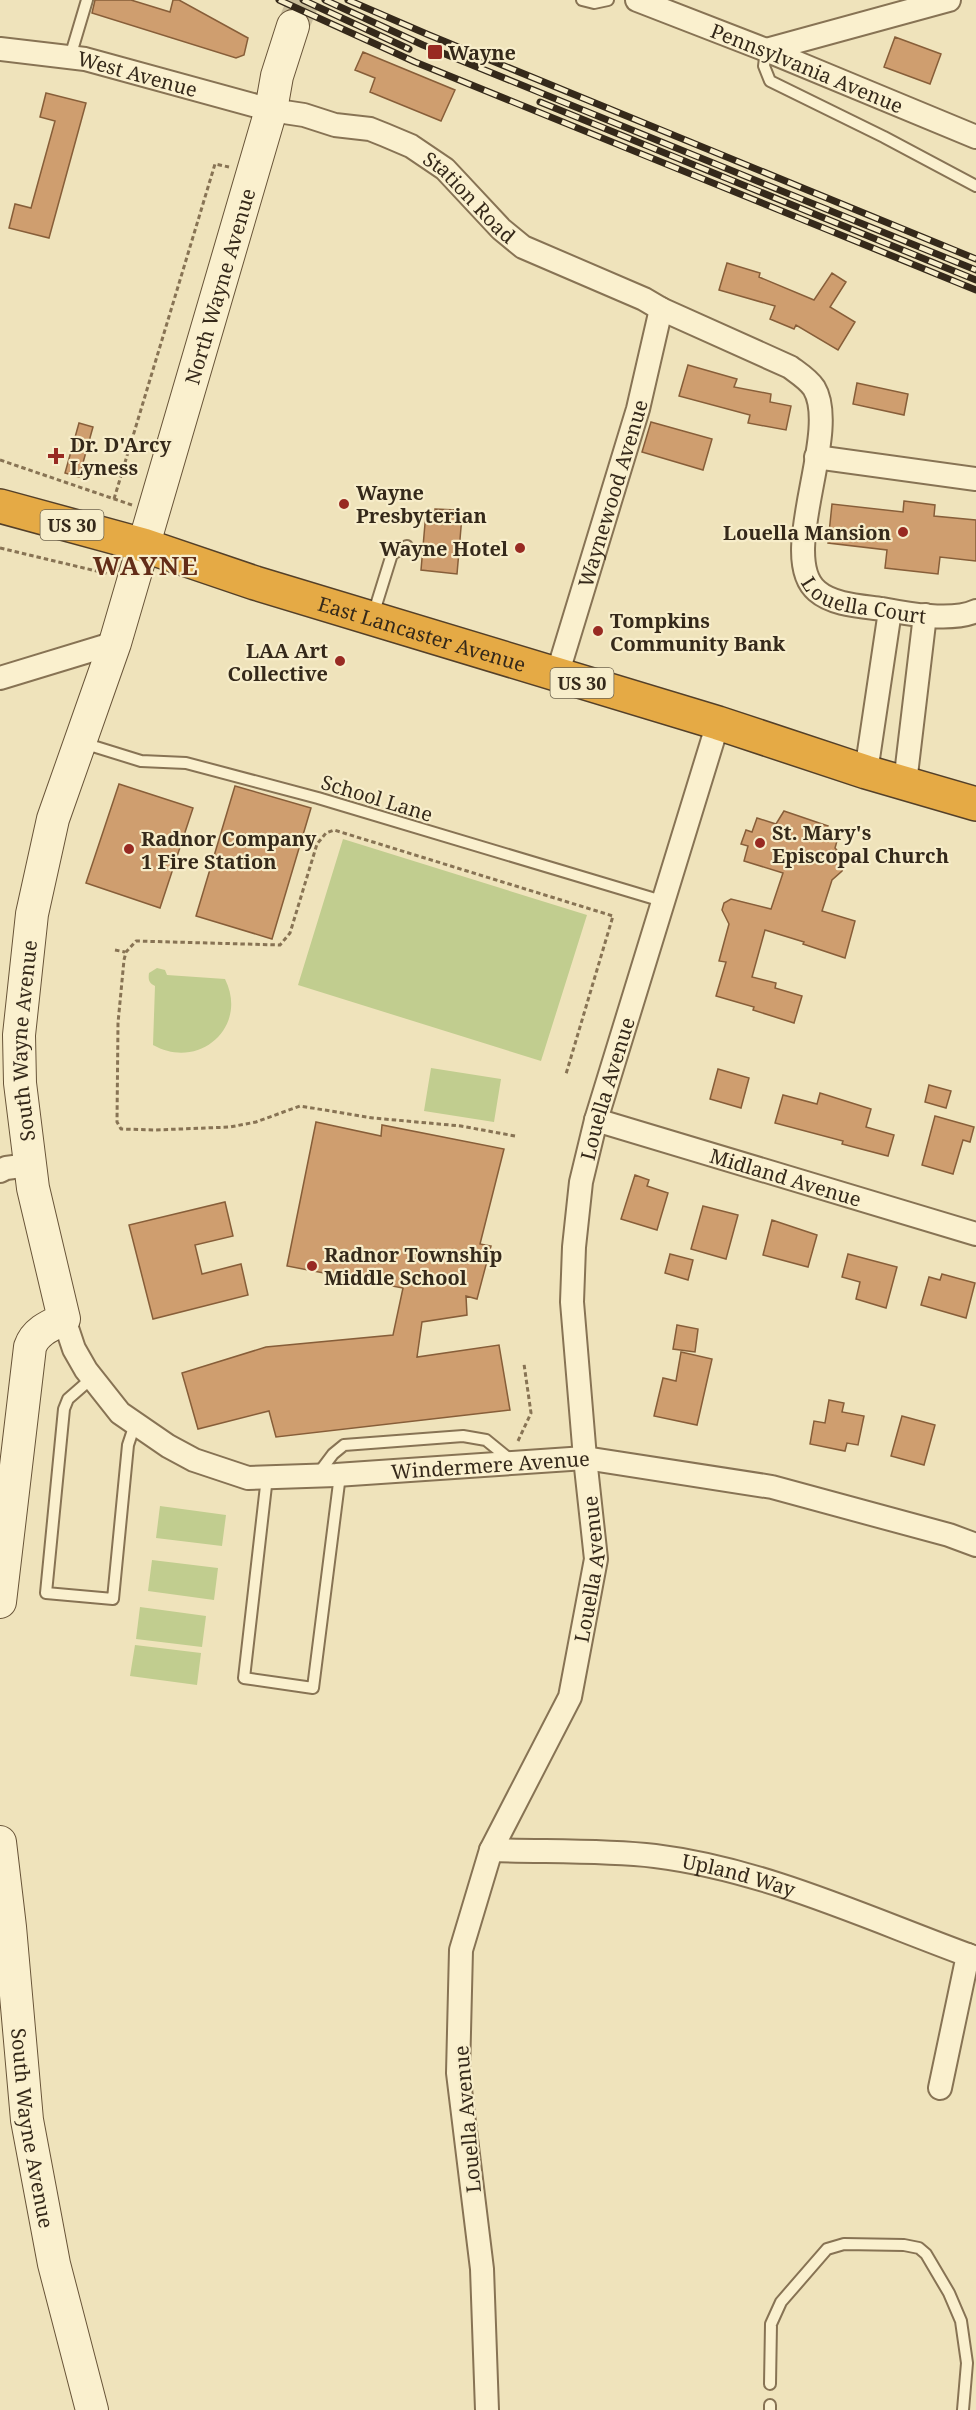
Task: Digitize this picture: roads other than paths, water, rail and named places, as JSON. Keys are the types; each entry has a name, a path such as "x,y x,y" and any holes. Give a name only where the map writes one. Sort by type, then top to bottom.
{"highway":[{"name":"US 30","path":"0,506 143,545"},
{"name":"East Lancaster Avenue","path":"143,545 255,583 718,723 866,772 976,804"}],"main road":[{"name":"North Wayne Avenue","path":"143,545 271,110 277,75 293,26"},
{"name":"South Wayne Avenue","path":"64,1319 14,1168 20,1083 19,1035 32,914 53,819 115,643 143,545"},
{"path":"0,1602 12,1468 30,1347 33,1338 47,1327 64,1319"},
{"name":"South Wayne Avenue","path":"0,1842 10,1927 7,1984 27,2120 54,2264 92,2410"}],"street":[{"name":"Pennsylvania Avenue","path":"637,0 766,50 976,137"},
{"path":"766,50 949,0"},
{"name":"West Avenue","path":"0,49 85,59 271,110"},
{"name":"Station Road","path":"271,110 304,115 334,125 370,129 411,146 445,169 501,229 523,247 644,299 661,309"},
{"name":"Louella Court","path":"661,309 790,367 808,381 816,393 821,423 810,487 803,560 806,578 818,592 841,602 890,611 965,616 976,611"},
{"name":"Waynewood Avenue","path":"557,675 638,409 661,309"},
{"path":"816,457 976,479"},
{"path":"866,772 890,611"},
{"path":"905,783 925,615"},
{"path":"0,678 115,643"},
{"name":"Louella Avenue","path":"487,2410 482,2269 458,2073 461,1950 491,1850 570,1697 596,1559 572,1302 574,1247 581,1182 596,1120 718,723"},
{"name":"Midland Avenue","path":"596,1120 976,1234"},
{"name":"Windermere Avenue","path":"64,1319 74,1349 92,1378 120,1413 194,1460 248,1478 340,1475 516,1452 585,1458 772,1487 949,1534 976,1545"},
{"name":"Upland Way","path":"491,1850 645,1856 702,1865 802,1892 972,1956"},
{"path":"940,2088 972,1956"}],"lane":[{"path":"70,57 87,0"},
{"path":"582,0 594,3 608,0"},
{"path":"766,50 764,66 770,81 884,137 976,186"},
{"path":"372,618 392,554 407,546"},
{"name":"School Lane","path":"80,742 141,761 186,763 307,795 662,901"},
{"path":"92,1378 68,1399 64,1409 46,1593 113,1599 128,1445 135,1424"},
{"path":"316,1476 333,1454 344,1445 464,1436 486,1440 516,1452"},
{"path":"267,1477 244,1678 313,1688 340,1475"},
{"path":"770,2384 771,2324 781,2302 827,2249 844,2244 904,2245 919,2248 926,2254 949,2293 961,2321 967,2363 963,2410"}],"tunnel":[{"path":"293,26 304,0"}],"railway":[{"path":"279,0 415,62 976,290"},
{"path":"303,0 409,49"},
{"path":"325,0 423,45 976,270"},
{"path":"348,0 976,259"},
{"path":"540,102 976,280"}],"place":[{"name":"Wayne","path":"435,52"},
{"name":"Dr. D'Arcy Lyness","path":"56,456"},
{"name":"Wayne Presbyterian","path":"344,504"},
{"name":"Louella Mansion","path":"903,532"},
{"name":"Wayne Hotel","path":"520,548"},
{"name":"Tompkins Community Bank","path":"598,631"},
{"name":"LAA Art Collective","path":"340,661"},
{"name":"St. Mary's Episcopal Church","path":"760,843"},
{"name":"Radnor Company 1 Fire Station","path":"129,849"},
{"name":"Radnor Township Middle School","path":"312,1266"}],"district":[{"name":"WAYNE","path":"146,565"}]}
